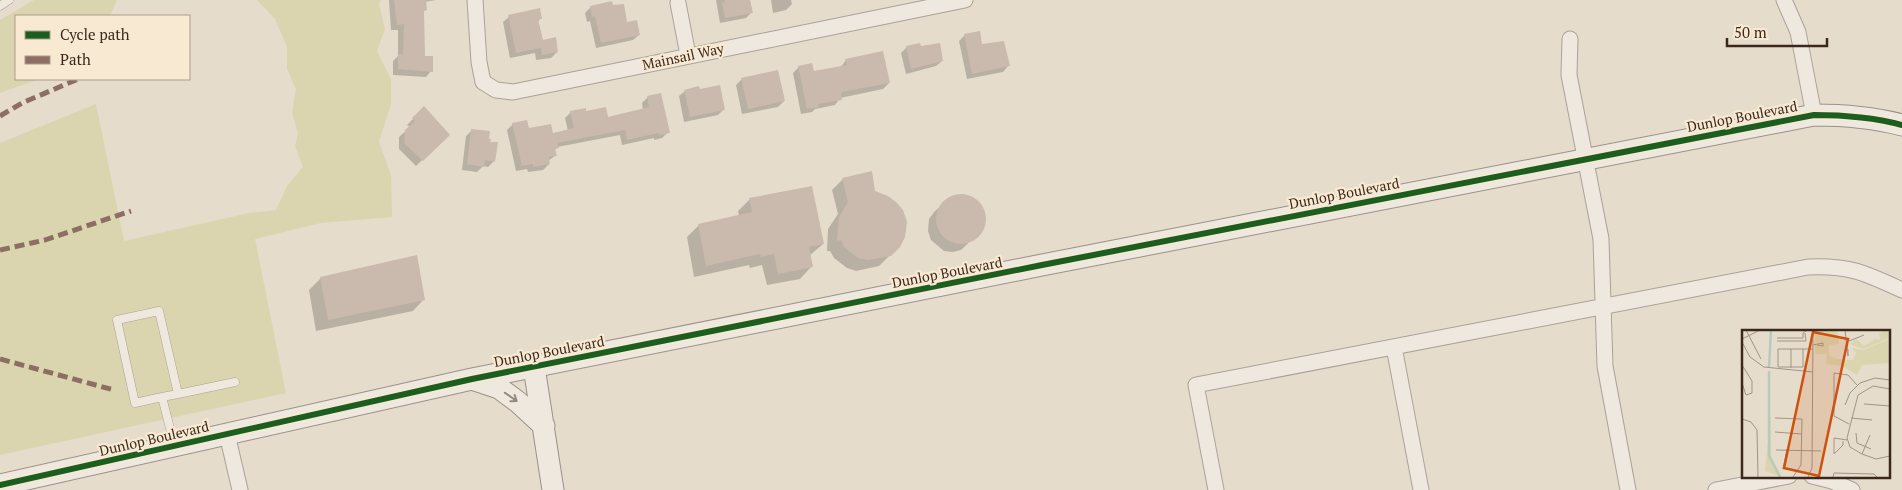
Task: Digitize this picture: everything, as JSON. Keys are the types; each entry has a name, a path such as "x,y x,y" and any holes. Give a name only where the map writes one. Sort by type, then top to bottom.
{"street":[{"name":"Mainsail Way","path":"475,0 479,62 483,82 496,90 513,92 965,0"},
{"path":"1784,0 1798,32 1814,115"},
{"path":"678,3 688,55"},
{"path":"1570,39 1569,75 1601,239 1605,366 1628,490"},
{"name":"Dunlop Boulevard","path":"0,486 472,379 1814,115 1853,115 1902,125"},
{"path":"1216,490 1196,385 1815,266 1861,271 1902,290"},
{"path":"1394,347 1421,490"},
{"path":"534,367 553,490"},
{"path":"472,379 499,388 518,402 544,426"},
{"path":"227,434 240,490"},
{"path":"1716,490 1779,478"},
{"path":"1820,478 1852,490"}],"lane":[{"path":"0,6 9,0"},
{"path":"178,394 158,311 117,320 135,403 162,398 235,382"},
{"path":"162,398 174,446"}],"shaded area":[{"path":"34,0 117,0 110,15 15,15 15,80 36,80 0,93 0,20"},
{"path":"257,0 381,0 379,4 385,29 377,51 391,79 391,104 379,142 391,175 392,217 321,223 255,239 286,393 0,455 0,143 96,104 124,241 249,213 276,210 287,186 303,167 295,146 298,133 292,113 296,89 287,69 287,47 275,19"}],"building":[{"path":"394,0 426,0 427,10 424,11 425,56 433,56 433,72 398,69 398,54 403,54 404,24 397,25"},
{"path":"725,0 750,0 753,13 725,18 722,3"},
{"path":"612,1 613,5 624,4 627,22 637,20 640,35 601,43 595,16 592,17 590,6"},
{"path":"540,8 542,19 538,19 543,40 556,37 558,52 542,55 541,48 516,53 508,15"},
{"path":"980,31 982,44 1004,41 1010,66 972,74 964,34"},
{"path":"920,43 921,46 940,43 943,61 911,69 906,46"},
{"path":"883,51 890,83 842,92 842,100 818,104 819,107 807,109 798,66 812,63 814,71 847,65 845,59"},
{"path":"778,70 785,101 748,109 741,78"},
{"path":"720,85 725,110 690,117 684,90 699,86 700,89"},
{"path":"661,93 670,133 659,135 659,133 627,140 625,130 557,143 559,148 555,149 557,156 549,157 550,164 533,167 533,164 522,166 512,123 527,120 529,128 551,124 553,133 574,128 570,111 586,108 586,111 606,107 608,117 649,107 647,96"},
{"path":"424,106 450,135 423,161 404,143 405,130 415,121 412,118"},
{"path":"471,129 490,131 490,142 498,142 495,162 485,160 484,167 467,164"},
{"path":"872,171 875,191 888,196 896,202 903,210 907,222 905,237 900,247 891,256 868,260 858,258 844,247 841,240 837,241 839,217 848,202 842,178"},
{"path":"812,186 824,244 809,247 813,267 778,274 774,254 761,257 760,254 706,266 698,224 752,212 749,198"},
{"path":"961,194 970,196 981,205 986,219 984,228 975,239 961,244 952,242 941,233 936,219 938,210 947,199"},
{"path":"417,255 425,300 328,320 320,277"}],"marked path":[{"path":"0,116 22,103 76,80"},
{"path":"0,250 45,240 131,211"},
{"path":"0,359 114,390"}],"cycle path":[{"path":"0,485 472,379 1042,265 1814,115 1858,117 1902,125"}]}
